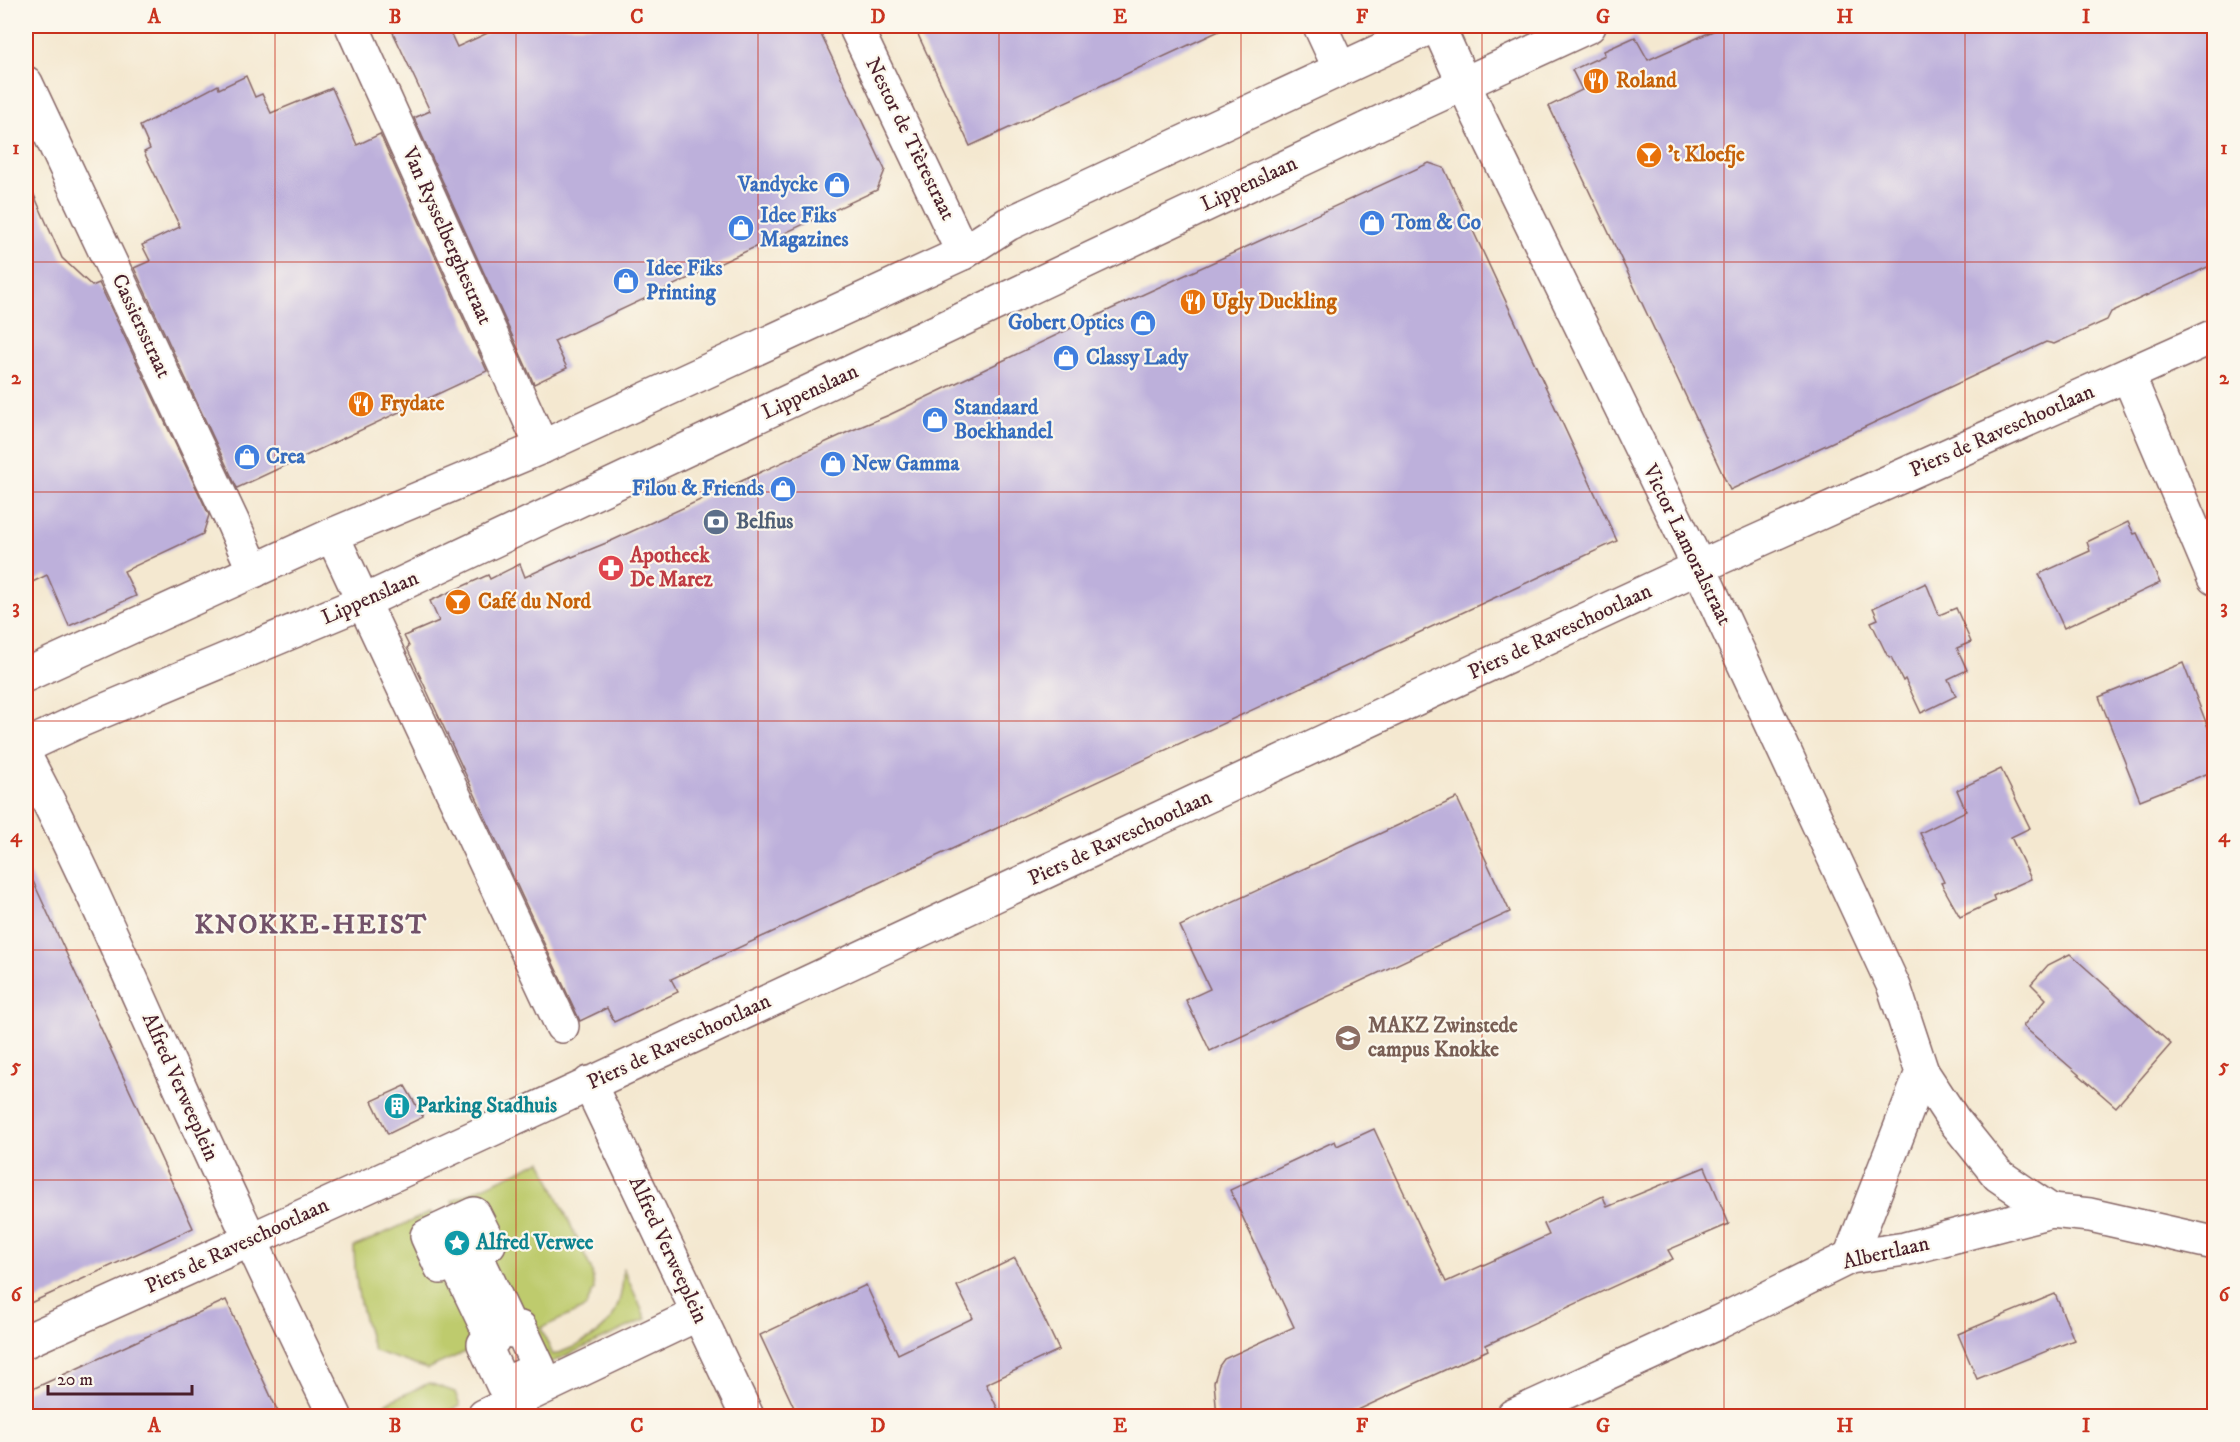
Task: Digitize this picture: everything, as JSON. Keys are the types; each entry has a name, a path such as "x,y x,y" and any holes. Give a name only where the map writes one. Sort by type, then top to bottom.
{"street":[{"name":"Van Rysselberghestraat","path":"352,26 542,447"},
{"name":"Nestor de Tièrestraat","path":"855,26 963,253"},
{"path":"1320,26 1340,69"},
{"path":"26,675 332,535 542,447 963,253 1008,224 1436,26"},
{"name":"Victor Lamoralstraat","path":"1436,26 1699,567 1894,987 1922,1071 1953,1119 1998,1175 2051,1210"},
{"name":"Lippenslaan","path":"26,746 79,721 363,602 1463,83 1589,26"},
{"name":"Cassiersstraat","path":"26,83 254,571"},
{"name":"Piers de Raveschootlaan","path":"26,1341 697,1035 1699,567 2214,336"},
{"path":"2128,375 2214,578"},
{"path":"332,535 562,1026"},
{"name":"Alfred Verweeplein","path":"26,758 100,910 249,1241 335,1416"},
{"path":"1850,1257 1922,1071"},
{"name":"Alfred Verweeplein","path":"589,1083 747,1416"},
{"name":"Albertlaan","path":"1513,1416 1719,1322 1850,1257 1905,1249 2051,1210 2090,1215 2214,1243"},
{"path":"474,1214 489,1244 474,1251 512,1331 519,1328 539,1368 521,1376 496,1345 465,1256 448,1249 450,1225 474,1214"},
{"path":"484,1416 698,1314"}],"green space":[{"path":"541,1161 592,1271 594,1289 585,1308 541,1328 553,1355 584,1342 606,1325 614,1315 619,1302 623,1268 646,1319 539,1368 452,1201"},
{"path":"431,1212 493,1340 427,1369 374,1351 360,1300 354,1247"},
{"path":"429,1383 455,1392 460,1406 438,1416 388,1416 384,1404"}],"building":[{"path":"390,26 447,26 457,47 503,26 817,26 885,170 877,190 554,341 567,368 534,384 414,118 430,111"},
{"path":"914,26 1230,26 970,146"},
{"path":"1724,26 2214,26 2214,264 2111,312 2107,320 2054,344 2046,342 1730,490 1549,106 1582,90 1572,70 1605,55 1604,51 1635,37 1648,60"},
{"path":"246,76 255,97 262,94 271,113 332,88 357,145 380,134 487,371 237,488 134,268 150,261 142,245 180,227 144,152 150,149 140,126 218,85 219,89"},
{"path":"1429,163 1444,168 1617,541 671,979 678,992 614,1022 607,1008 580,1021 407,648 409,646 404,636 439,621 430,601 488,575 490,579 520,564 525,577 611,541 889,415 1107,311"},
{"path":"26,177 62,258 92,286 99,283 209,515 203,534 124,571 136,596 69,626 47,575 26,585"},
{"path":"2128,522 2134,534 2137,533 2160,583 2064,628 2039,574 2090,551 2087,542"},
{"path":"1926,583 1939,615 1956,608 1971,642 1957,648 1967,670 1948,679 1956,696 1921,713 1905,679 1903,681 1891,657 1887,655 1871,622 1878,619 1873,608"},
{"path":"2183,663 2214,743 2214,771 2140,800 2099,697"},
{"path":"2001,769 2030,828 2011,837 2031,879 1993,896 1995,901 1960,917 1941,883 1944,882 1920,833 1966,811 1957,790"},
{"path":"1457,798 1510,912 1210,1051 1186,1000 1210,989 1180,926"},
{"path":"26,866 193,1228 26,1305"},
{"path":"2070,954 2171,1044 2116,1107 2023,1026 2046,999 2031,984 2048,965"},
{"path":"405,1086 423,1117 388,1134 372,1101"},
{"path":"1374,1129 1446,1282 1549,1235 1544,1224 1603,1196 1607,1207 1705,1167 1729,1224 1668,1250 1673,1259 1486,1345 1488,1350 1345,1416 1217,1416 1214,1382 1224,1359 1294,1327 1230,1190 1335,1141 1337,1146"},
{"path":"1015,1258 1059,1350 986,1384 1001,1416 798,1416 760,1335 866,1285 898,1354 973,1318 957,1286"},
{"path":"2055,1294 2074,1340 1977,1379 1958,1334"},
{"path":"226,1300 280,1416 26,1416 26,1392"}],"place":[{"name":"Roland","path":"1596,81"},
{"name":"'t Kloefje","path":"1649,155"},
{"name":"Vandycke","path":"837,185"},
{"name":"Tom & Co","path":"1372,223"},
{"name":"Idee Fiks Magazines","path":"741,228"},
{"name":"Idee Fiks Printing","path":"626,281"},
{"name":"Ugly Duckling","path":"1193,302"},
{"name":"Gobert Optics","path":"1143,323"},
{"name":"Classy Lady","path":"1066,358"},
{"name":"Frydate","path":"361,404"},
{"name":"Standaard Boekhandel","path":"935,420"},
{"name":"Crea","path":"247,457"},
{"name":"New Gamma","path":"833,464"},
{"name":"Filou & Friends","path":"783,489"},
{"name":"Belfius","path":"716,522"},
{"name":"Apotheek De Marez","path":"611,568"},
{"name":"Café du Nord","path":"458,602"},
{"name":"MAKZ Zwinstede campus Knokke","path":"1348,1038"},
{"name":"Parking Stadhuis","path":"397,1106"},
{"name":"Alfred Verwee","path":"457,1243"}],"district":[{"name":"KNOKKE-HEIST","path":"311,925"}]}
